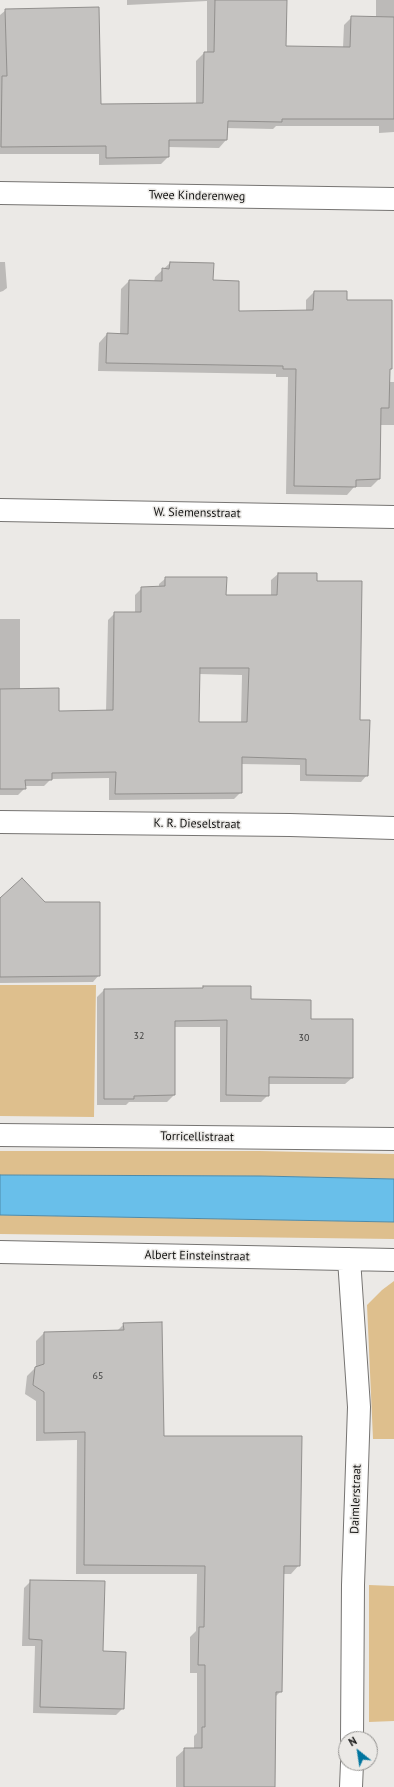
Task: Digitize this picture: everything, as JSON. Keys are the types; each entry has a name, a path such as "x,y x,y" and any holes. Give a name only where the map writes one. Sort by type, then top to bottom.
{"street":[{"name":"Twee Kinderenweg","path":"0,194 394,200"},
{"name":"W. Siemensstraat","path":"0,510 394,516"},
{"name":"K. R. Dieselstraat","path":"0,822 290,825 394,828"},
{"name":"Torricellistraat","path":"0,1135 394,1139"},
{"name":"Albert Einsteinstraat","path":"0,1252 394,1260"},
{"name":"Daimlerstraat","path":"349,1259 359,1407 354,1585 352,1731"},
{"path":"351,1787 352,1771"}],"shaded area":[{"path":"0,985 96,985 94,1117 0,1116"},
{"path":"0,1151 260,1151 394,1154 394,1179 261,1176 0,1175"},
{"path":"0,1215 394,1222 394,1239 0,1234"},
{"path":"394,1281 394,1439 373,1439 367,1305 382,1290"},
{"path":"369,1585 394,1586 394,1721 369,1722"}],"water":[{"path":"0,1175 261,1176 394,1179 394,1222 0,1215"}],"building":[{"path":"215,0 287,0 286,46 350,47 351,16 394,17 394,119 282,119 282,122 228,121 227,140 169,140 169,157 106,158 106,146 1,147 2,76 7,76 5,9 99,7 101,104 203,103 204,52 214,52"},
{"path":"170,262 214,263 213,280 239,281 239,311 313,310 314,291 347,291 347,300 392,300 392,369 390,369 389,408 381,408 380,479 356,480 356,487 294,486 296,369 283,369 283,366 106,363 107,333 128,334 129,280 162,281 162,268 169,269"},
{"path":"278,573 317,573 317,581 362,581 360,720 370,720 368,776 306,775 306,759 242,757 242,793 115,794 116,772 52,773 52,780 25,780 26,789 0,789 0,689 59,688 59,711 113,710 114,612 141,612 141,587 165,586 165,577 227,577 226,595 277,595","holes":["200,668 249,668 247,722 199,722"]},
{"path":"22,878 45,902 100,902 100,976 0,977 0,898"},
{"path":"203,986 251,986 251,999 311,1000 311,1019 353,1019 353,1078 269,1077 269,1096 226,1095 227,1020 175,1021 175,1095 134,1096 134,1099 104,1099 104,989 203,988"},
{"path":"162,1322 164,1436 302,1436 300,1566 284,1566 282,1692 276,1692 275,1787 184,1787 184,1748 202,1748 202,1727 205,1727 205,1665 198,1665 199,1627 204,1627 205,1566 84,1565 85,1432 44,1433 44,1392 33,1385 35,1367 44,1364 44,1332 124,1330 123,1323"},
{"path":"30,1580 105,1581 103,1651 126,1652 124,1709 40,1707 42,1640 29,1639"}]}
